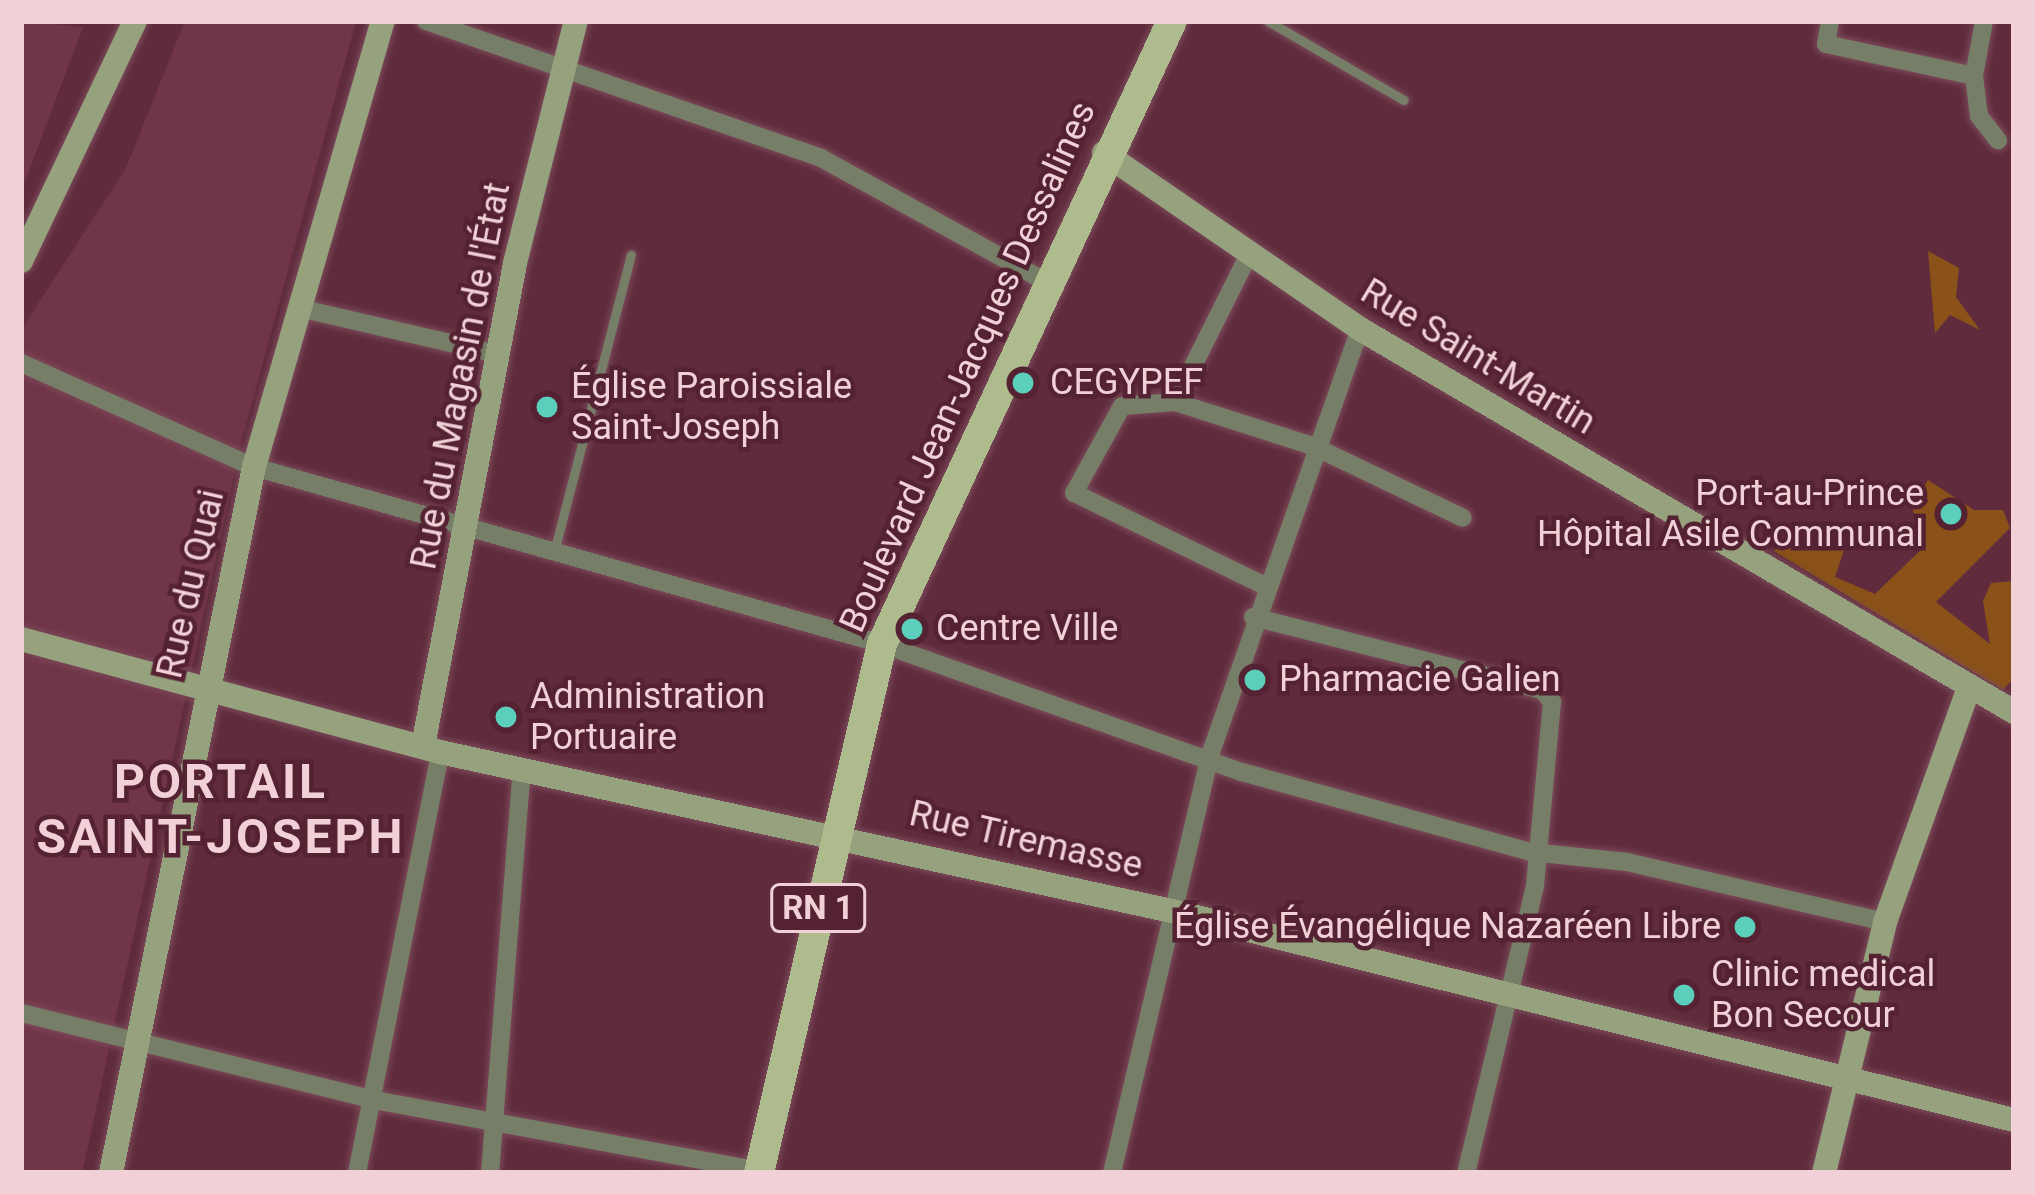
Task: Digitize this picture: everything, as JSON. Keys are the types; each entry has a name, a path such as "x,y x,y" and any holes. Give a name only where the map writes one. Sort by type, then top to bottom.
{"main road":[{"name":"Boulevard Jean-Jacques Dessalines","path":"763,1172 835,833 881,644 1050,284 1104,153 1172,21"}],"street":[{"path":"21,261 59,200 135,21"},
{"name":"Rue du Quai","path":"111,1173 144,1041 203,693 254,467 382,21"},
{"path":"426,21 567,64 821,158 1050,284"},
{"name":"Rue du Magasin de l'État","path":"431,749 498,353 576,21"},
{"path":"1830,21 1826,44 1974,76"},
{"path":"1984,21 1974,76 1979,116 1998,140"},
{"name":"Rue Saint-Martin","path":"1104,153 1247,258 1360,328 2014,712"},
{"path":"1175,402 1247,258"},
{"path":"299,308 498,353"},
{"path":"1112,1173 1211,752 1263,585 1360,328"},
{"path":"21,363 254,467 468,534 881,644 1211,752 1242,772 1531,852 1627,862 1885,922"},
{"path":"1263,585 1079,500 1074,487 1122,406 1175,402 1312,446 1462,518"},
{"path":"1253,617 1542,690 1555,718 1531,852 1535,886 1466,1173"},
{"name":"Rue Tiremasse","path":"21,639 203,693 431,749 835,833 1172,911 2014,1120"},
{"path":"1824,1173 1842,1081 1885,922 1969,688"},
{"path":"357,1173 406,932 431,749"},
{"path":"490,1173 522,769"},
{"path":"21,1013 374,1100 763,1172"}],"lane":[{"path":"1268,21 1404,100"},
{"path":"554,556 631,255"}],"shaded area":[{"path":"21,21 83,27 21,192"},
{"path":"185,21 356,21 241,443 82,1173 21,1173 21,330 126,168"},
{"path":"1928,251 1959,268 1956,297 1980,330 1950,315 1935,333"},
{"path":"1928,480 1974,510 2003,510 2010,528 1936,602 1990,644 1983,601 1991,583 2014,581 2014,678 2003,690 1774,551 1790,534 1832,544 1837,533 1847,541 1835,577 1875,594 1926,545 1912,508"}],"place":[{"name":"CEGYPEF","path":"1023,383"},
{"name":"Église Paroissiale Saint-Joseph","path":"547,407"},
{"name":"Port-au-Prince Hôpital Asile Communal","path":"1951,514"},
{"name":"Centre Ville","path":"912,629"},
{"name":"Pharmacie Galien","path":"1255,680"},
{"name":"Administration Portuaire","path":"506,717"},
{"name":"Église Évangélique Nazaréen Libre","path":"1745,927"},
{"name":"Clinic medical Bon Secour","path":"1684,995"}],"district":[{"name":"PORTAIL SAINT-JOSEPH","path":"221,808"}]}
